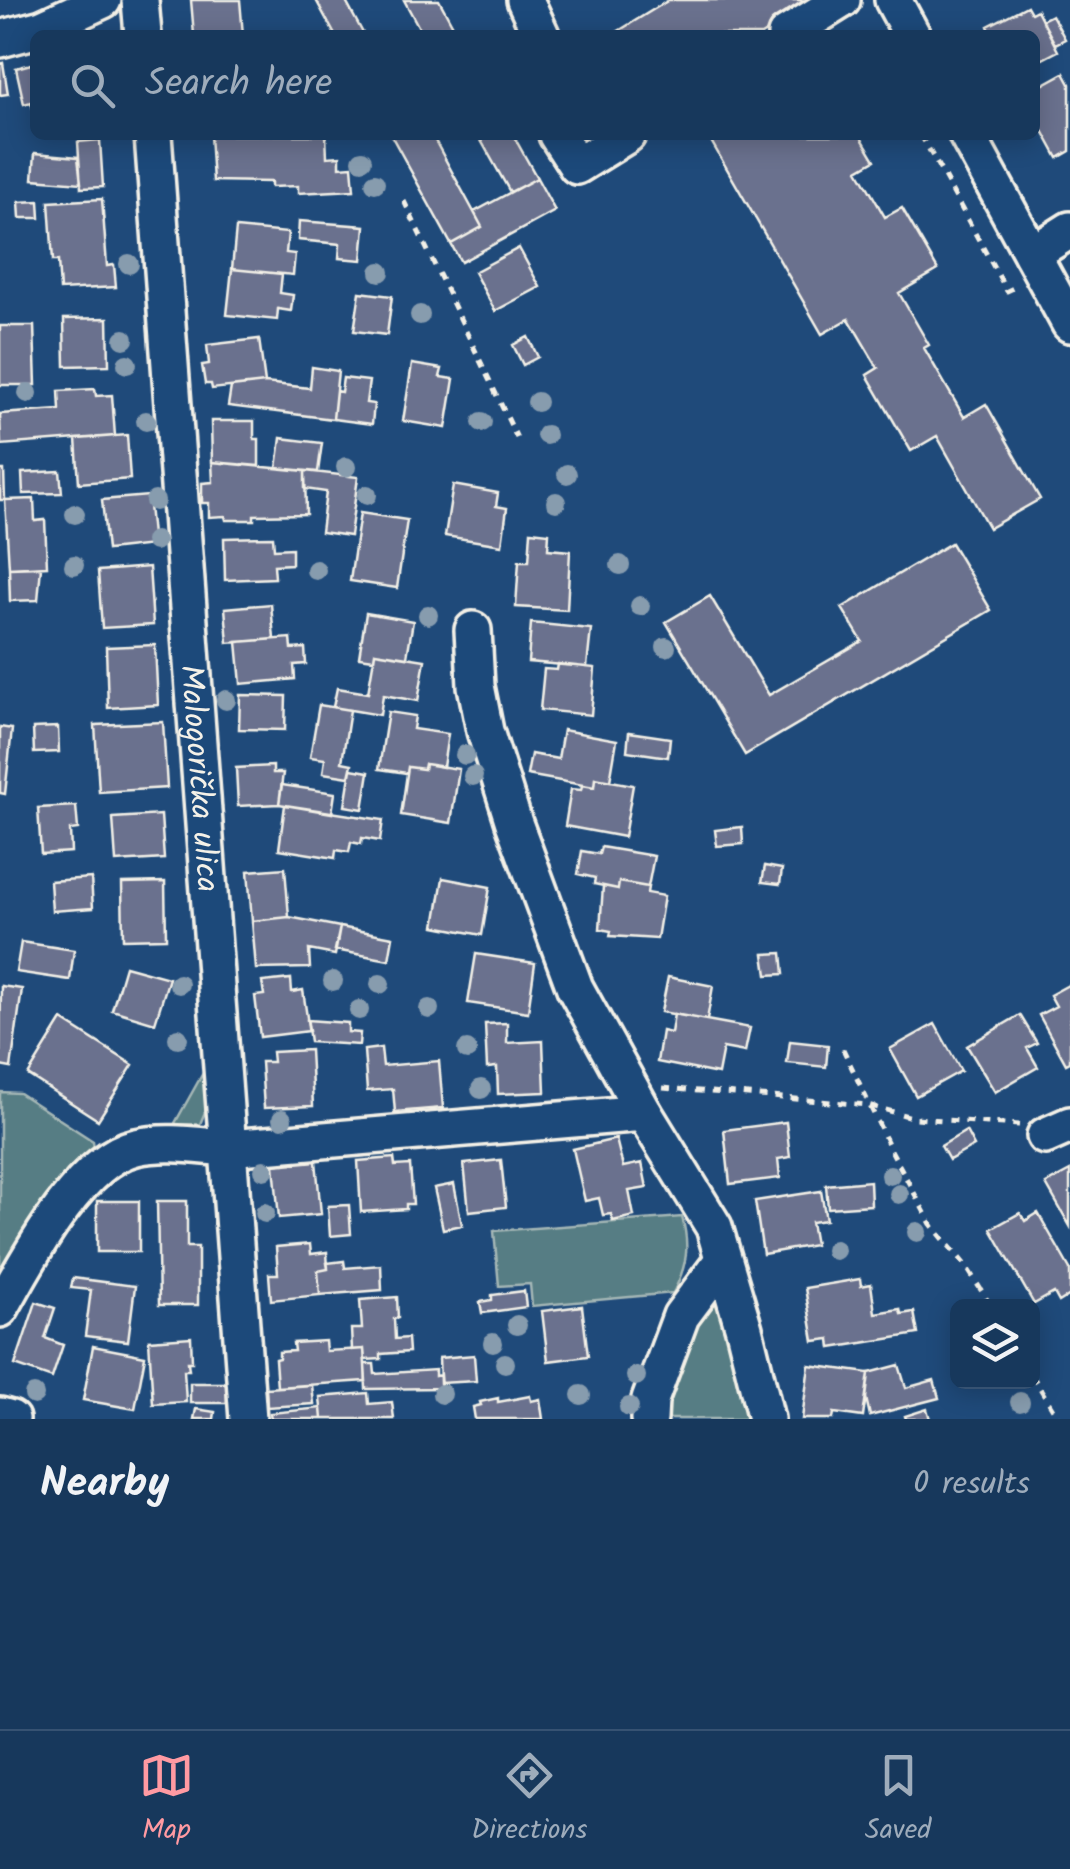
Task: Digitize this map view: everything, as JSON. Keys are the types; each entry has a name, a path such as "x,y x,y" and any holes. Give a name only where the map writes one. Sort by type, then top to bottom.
{"street":[{"path":"34,30 103,0"},
{"path":"140,0 143,30"},
{"path":"525,0 539,30"},
{"path":"794,30 842,0"},
{"path":"893,0 909,30"},
{"path":"0,39 30,31"},
{"name":"Malogorička ulica","path":"153,140 248,1419"},
{"path":"560,140 577,166 618,140"},
{"path":"970,140 1070,324"},
{"path":"1032,254 1070,230"},
{"path":"474,630 476,686 485,731 514,823 575,988 714,1227 766,1419"},
{"path":"0,1309 69,1198 109,1161 132,1147 160,1144 228,1148 637,1100"},
{"path":"650,1419 650,1400 681,1316 723,1260"},
{"path":"0,1416 10,1419"}],"path":[{"path":"404,202 517,438"},
{"path":"843,1049 931,1224 966,1266 987,1299"},
{"path":"637,1100 868,1105 915,1118 1018,1124 1057,1131"},
{"path":"1040,1388 1059,1419"}],"green space":[{"path":"203,1073 207,1107 200,1124 174,1125"},
{"path":"0,1092 19,1093 93,1141 94,1148 54,1188 0,1276"},
{"path":"682,1217 686,1256 673,1293 532,1306 530,1284 499,1286 494,1231"},
{"path":"715,1287 755,1419 661,1419 677,1360"}],"building":[{"path":"191,0 240,0 243,30 194,30"},
{"path":"316,0 345,0 361,30 332,30"},
{"path":"404,0 439,0 455,30 420,30"},
{"path":"669,0 818,0 769,30 620,30"},
{"path":"1027,6 1031,13 1037,10 1058,51 1040,60 1040,30 990,30 988,26"},
{"path":"1052,15 1065,39 1055,44 1042,20"},
{"path":"3,63 8,94 0,95 0,64"},
{"path":"30,64 30,102 24,104 16,68"},
{"path":"1064,73 1070,84 1070,151 1058,158 1040,125 1040,86"},
{"path":"100,140 103,187 81,188 78,142"},
{"path":"210,140 326,140 327,157 340,156 340,167 352,166 354,190 298,193 298,186 271,187 271,182 213,181"},
{"path":"394,140 435,140 482,227 451,244"},
{"path":"481,140 516,140 537,178 510,192"},
{"path":"863,140 875,160 858,170 885,217 902,208 938,270 899,293 929,345 924,348 964,417 986,404 1040,499 989,528 937,436 911,451 867,375 878,368 849,319 822,334 711,141"},
{"path":"35,153 78,157 81,183 33,179"},
{"path":"537,178 555,211 461,262 451,244 482,227 474,212"},
{"path":"102,199 107,266 114,265 116,287 60,290 58,261 53,261 49,202"},
{"path":"39,201 40,218 20,218 19,202"},
{"path":"299,221 365,226 362,260 339,258 340,244 298,240"},
{"path":"236,228 288,233 286,253 295,254 293,275 232,269"},
{"path":"519,248 540,287 495,311 474,272"},
{"path":"232,269 282,274 280,293 293,295 291,311 278,309 277,320 227,315"},
{"path":"360,292 392,296 387,335 354,331"},
{"path":"108,318 109,365 65,366 64,319"},
{"path":"0,326 34,326 36,385 0,385"},
{"path":"528,337 538,357 523,365 513,345"},
{"path":"259,339 265,383 212,389 211,384 205,384 202,365 209,364 207,345"},
{"path":"412,364 442,369 440,377 454,379 446,428 403,421"},
{"path":"312,367 338,371 333,419 228,406 231,387 265,383 310,388"},
{"path":"343,378 369,381 366,403 374,404 372,424 333,419 336,391 341,392"},
{"path":"95,389 96,396 112,395 115,436 1,445 0,414 60,410 59,391"},
{"path":"211,421 254,421 259,466 212,462"},
{"path":"127,435 130,479 79,483 76,439"},
{"path":"281,438 322,443 318,472 277,468"},
{"path":"212,462 305,471 306,514 254,515 254,520 209,517 209,503 202,503 202,483 213,482"},
{"path":"0,470 4,470 5,500 0,500"},
{"path":"60,471 62,493 23,494 22,473"},
{"path":"305,471 358,477 350,536 321,532 326,492 305,489"},
{"path":"453,485 498,493 496,506 507,508 502,545 445,536"},
{"path":"148,496 153,545 107,550 102,500"},
{"path":"34,499 35,521 45,520 47,566 9,568 5,500"},
{"path":"360,513 407,520 397,588 350,581"},
{"path":"531,531 549,533 548,549 570,551 567,610 516,607 519,561 529,561"},
{"path":"273,537 274,549 292,548 292,564 274,565 275,578 225,580 224,538"},
{"path":"951,543 991,610 745,755 666,622 710,596 769,695 862,641 842,608"},
{"path":"41,567 38,600 10,601 9,568"},
{"path":"149,567 153,625 102,628 98,571"},
{"path":"271,604 274,639 228,643 225,608"},
{"path":"366,613 413,621 407,657 375,652 374,659 359,657"},
{"path":"531,623 591,629 587,667 528,662"},
{"path":"291,638 292,649 305,648 306,664 294,665 295,679 241,684 237,642"},
{"path":"155,645 158,705 108,708 106,647"},
{"path":"375,652 425,660 418,701 383,695 380,715 333,707 337,688 368,693"},
{"path":"558,664 595,668 591,715 540,710 544,669 557,670"},
{"path":"240,695 286,696 285,730 239,729"},
{"path":"319,705 350,710 342,762 352,764 349,777 323,773 325,759 310,757"},
{"path":"388,712 415,716 413,729 448,734 443,767 425,764 424,769 408,767 407,773 379,769"},
{"path":"163,722 167,788 99,792 95,725"},
{"path":"0,727 12,729 5,794 0,793"},
{"path":"58,727 59,752 34,753 33,728"},
{"path":"563,730 617,740 610,781 595,778 594,787 527,775 531,754 558,759"},
{"path":"629,732 670,738 668,757 627,751"},
{"path":"425,764 459,769 451,823 401,815 408,767 424,769"},
{"path":"273,766 273,773 283,773 279,804 238,806 236,768"},
{"path":"351,769 369,772 363,809 345,806"},
{"path":"595,778 633,785 624,837 565,826 571,789 581,790 582,785 594,787"},
{"path":"282,785 335,793 332,813 279,804"},
{"path":"285,805 383,820 380,841 362,838 361,844 351,842 349,852 336,850 335,858 279,849"},
{"path":"76,806 78,829 70,830 71,852 41,854 38,808"},
{"path":"161,815 164,859 116,862 113,818"},
{"path":"742,827 743,844 717,846 715,830"},
{"path":"601,847 654,856 648,887 619,882 618,889 594,884 595,878 578,874 582,851 599,854"},
{"path":"765,866 782,869 780,884 762,882"},
{"path":"285,868 289,917 252,921 248,871"},
{"path":"91,878 93,908 52,911 50,881"},
{"path":"443,878 490,887 482,935 435,926"},
{"path":"165,882 166,938 123,939 122,883"},
{"path":"619,882 648,887 647,893 664,896 657,939 610,936 611,931 600,929 603,886 618,889"},
{"path":"289,917 340,927 335,955 309,950 310,968 256,969 252,921"},
{"path":"340,927 393,937 389,960 335,950"},
{"path":"21,942 74,950 70,980 16,972"},
{"path":"782,953 784,974 767,975 764,954"},
{"path":"476,954 535,963 528,1012 468,1003"},
{"path":"125,966 169,978 155,1023 112,1010"},
{"path":"668,977 713,986 707,1020 661,1012"},
{"path":"291,979 292,992 303,990 309,1031 260,1037 255,996 264,995 262,982"},
{"path":"1070,984 1070,1062 1066,1064 1039,1015 1056,1006 1050,995"},
{"path":"1,986 22,989 11,1068 0,1066"},
{"path":"674,1014 750,1028 745,1052 723,1048 718,1074 657,1062 662,1031 671,1033"},
{"path":"1020,1015 1037,1043 1027,1048 1038,1067 995,1092 967,1046"},
{"path":"62,1020 133,1065 98,1120 28,1075"},
{"path":"307,1020 348,1023 348,1032 360,1033 359,1045 310,1042"},
{"path":"507,1023 507,1043 543,1041 545,1092 498,1094 497,1067 487,1068 485,1024"},
{"path":"935,1024 961,1071 916,1096 890,1049"},
{"path":"790,1041 828,1045 826,1067 787,1063"},
{"path":"381,1048 383,1066 439,1061 443,1108 395,1112 393,1089 367,1091 364,1050"},
{"path":"310,1050 313,1106 264,1108 261,1062 273,1062 272,1052"},
{"path":"786,1122 790,1157 778,1159 780,1178 730,1184 724,1130"},
{"path":"966,1131 974,1146 949,1160 941,1146"},
{"path":"616,1139 623,1167 642,1163 647,1188 629,1191 634,1216 613,1221 611,1214 603,1215 599,1198 585,1201 573,1149"},
{"path":"394,1158 395,1166 410,1165 413,1204 406,1204 406,1209 361,1212 358,1161"},
{"path":"501,1160 506,1207 469,1211 464,1164"},
{"path":"316,1161 321,1214 279,1218 274,1165"},
{"path":"1070,1171 1070,1226 1046,1184"},
{"path":"870,1181 871,1205 828,1208 826,1185"},
{"path":"454,1184 462,1225 443,1229 434,1188"},
{"path":"821,1191 826,1220 811,1222 815,1245 763,1254 755,1201"},
{"path":"97,1201 139,1201 139,1252 97,1252"},
{"path":"157,1201 187,1201 187,1247 198,1247 198,1305 159,1305"},
{"path":"349,1205 351,1234 330,1236 328,1206"},
{"path":"1020,1213 1025,1221 1038,1213 1070,1269 1070,1295 1059,1302 1054,1293 1040,1301 1031,1299 991,1229"},
{"path":"310,1244 311,1254 327,1252 328,1269 318,1271 320,1295 271,1300 269,1274 278,1274 276,1247"},
{"path":"344,1261 345,1268 381,1265 382,1290 320,1295 318,1271 328,1269 327,1263"},
{"path":"73,1278 135,1286 128,1341 85,1336 91,1290 71,1288"},
{"path":"860,1279 861,1286 871,1284 875,1313 900,1309 901,1314 914,1312 918,1334 831,1348 830,1339 814,1341 805,1288"},
{"path":"524,1291 526,1307 482,1313 480,1302 492,1300 492,1295"},
{"path":"397,1297 395,1339 408,1338 409,1352 381,1354 381,1359 365,1360 364,1349 352,1350 351,1329 362,1329 360,1300"},
{"path":"36,1302 55,1308 45,1338 63,1345 52,1378 15,1365"},
{"path":"582,1306 588,1356 548,1361 542,1311"},
{"path":"191,1337 192,1362 188,1362 189,1370 184,1370 186,1402 153,1404 149,1340"},
{"path":"325,1341 326,1351 364,1349 366,1381 277,1387 275,1359 279,1352 294,1351 293,1343"},
{"path":"93,1346 145,1356 135,1409 83,1400"},
{"path":"474,1355 476,1381 440,1383 439,1358"},
{"path":"365,1364 374,1364 375,1374 435,1370 435,1376 440,1375 441,1388 366,1389"},
{"path":"809,1365 869,1373 863,1417 834,1413 833,1419 802,1419"},
{"path":"899,1365 906,1388 934,1380 939,1398 870,1416 866,1398 869,1373"},
{"path":"190,1383 227,1383 227,1403 190,1403"},
{"path":"312,1385 314,1404 267,1407 266,1388"},
{"path":"368,1393 369,1404 392,1402 394,1419 322,1419 320,1397"},
{"path":"530,1396 531,1401 540,1399 543,1419 475,1419 473,1407 481,1405 480,1402"},
{"path":"321,1408 322,1419 271,1419 270,1413"},
{"path":"196,1409 215,1412 214,1419 194,1419"},
{"path":"927,1409 930,1419 906,1419 905,1416"}]}
